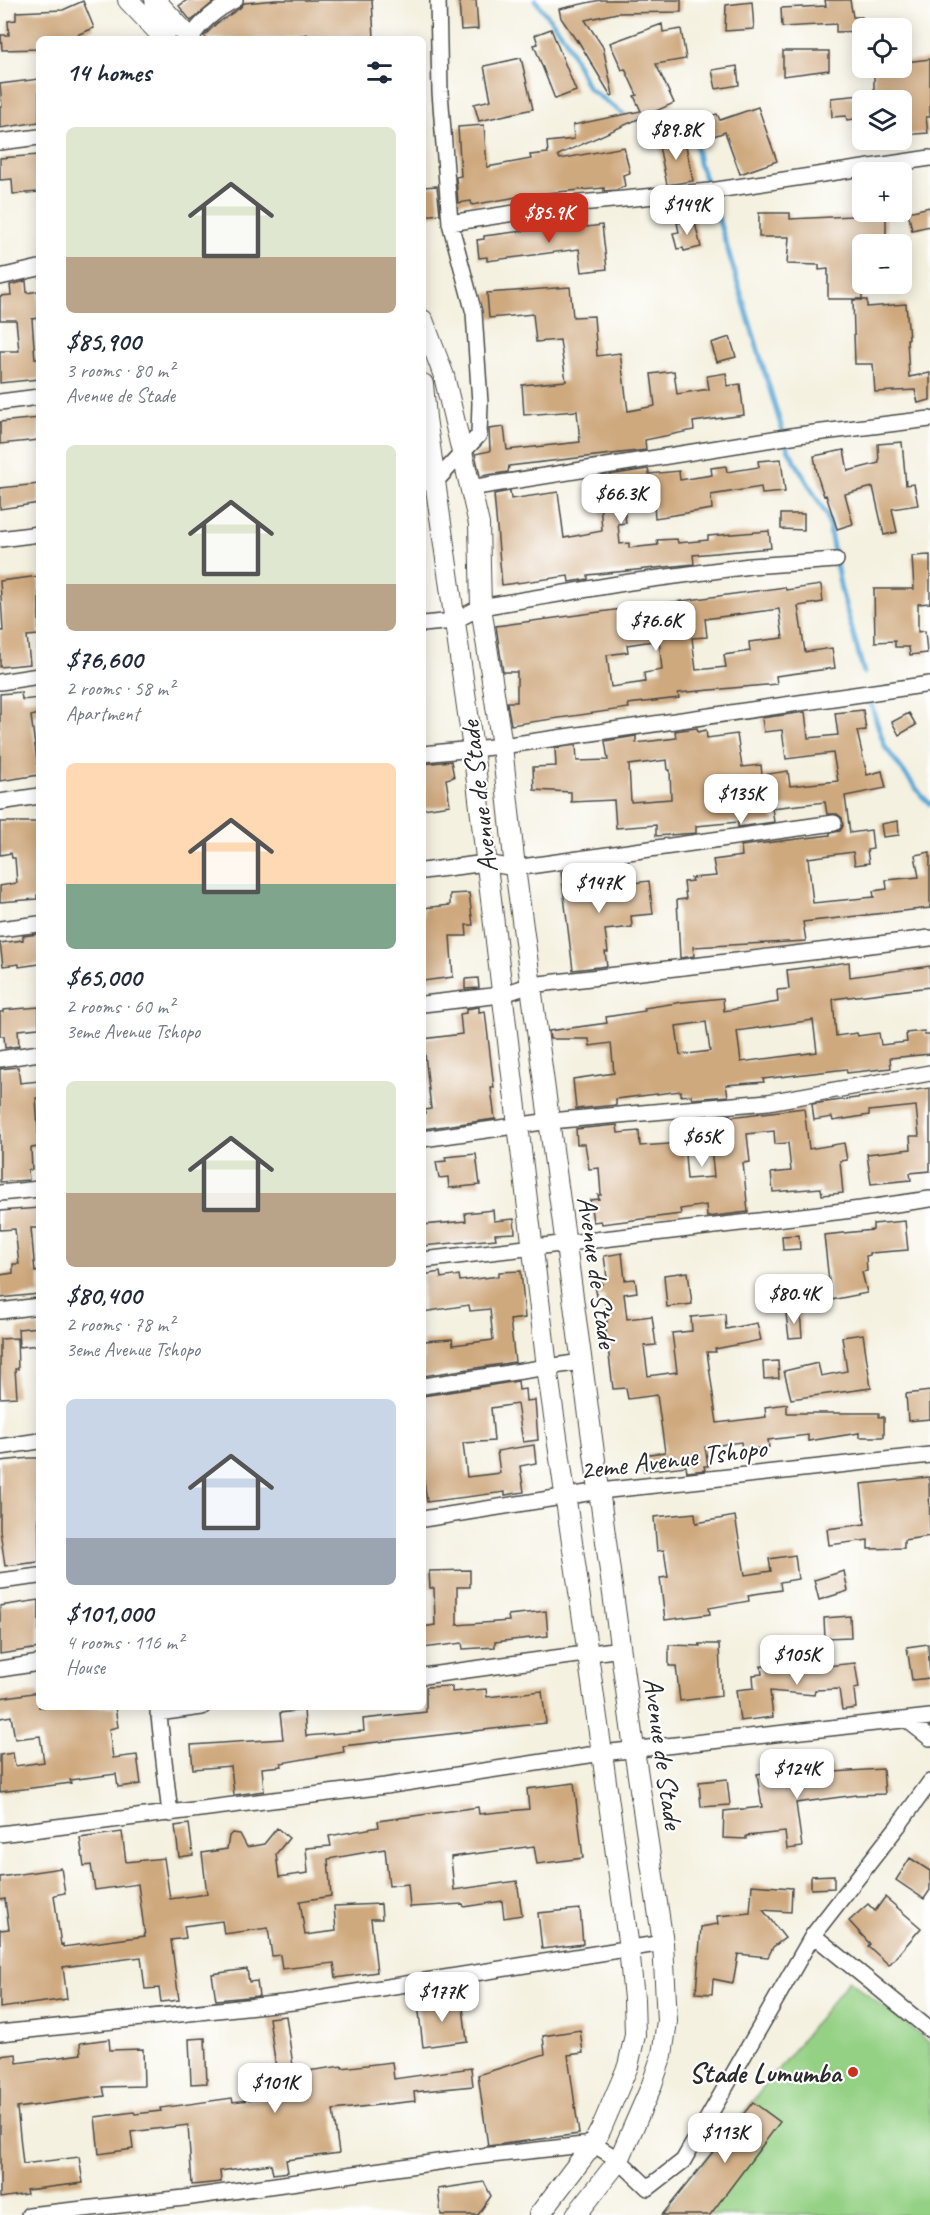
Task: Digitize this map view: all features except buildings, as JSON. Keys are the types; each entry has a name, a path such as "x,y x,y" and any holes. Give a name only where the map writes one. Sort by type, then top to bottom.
{"street":[{"path":"128,0 162,36"},
{"path":"155,0 187,36"},
{"path":"192,36 199,26 223,6 235,0"},
{"path":"430,482 462,454 479,435 480,403 474,313 450,223 440,92 438,0"},
{"path":"0,142 36,137"},
{"path":"450,223 580,203 710,191 930,158"},
{"path":"0,277 36,269"},
{"name":"Avenue de Stade","path":"426,328 444,376 479,524 481,607 502,746 515,868 581,1362 663,1943 666,2021 662,2055 651,2087 619,2160 576,2215"},
{"path":"0,402 36,397"},
{"path":"426,418 430,482 473,749 547,1367 629,1947 634,1999 635,2035 628,2066 593,2144 539,2215"},
{"path":"470,488 798,435 930,419"},
{"path":"0,539 36,534"},
{"path":"426,624 454,621 481,607 630,582 728,569 836,560"},
{"path":"0,682 36,676"},
{"path":"426,754 502,746 930,684"},
{"path":"0,802 36,796"},
{"path":"426,871 486,863 515,868 834,823"},
{"path":"0,929 36,924"},
{"path":"426,1004 501,995 531,985 930,938"},
{"path":"0,1059 36,1053"},
{"path":"426,1139 550,1121 768,1102 930,1073"},
{"path":"0,1194 36,1189"},
{"path":"426,1260 930,1199"},
{"path":"0,1311 36,1306"},
{"path":"426,1386 581,1362"},
{"path":"0,1447 36,1442"},
{"name":"2eme Avenue Tshopo","path":"426,1519 600,1491 930,1455"},
{"path":"0,1581 36,1576"},
{"path":"426,1676 621,1649"},
{"path":"0,1668 36,1663"},
{"path":"158,1710 170,1814"},
{"path":"0,1834 385,1786 602,1753 930,1717"},
{"path":"907,1720 930,1738"},
{"path":"29,2215 184,2198 473,2157 593,2144 619,2160 648,2188 683,2161 813,1935 898,1827 930,1782"},
{"path":"813,1935 930,2030"},
{"path":"0,2032 293,2002 663,1943"}],"green space":[{"name":"Stade Lumumba","path":"849,1980 930,2043 930,2215 662,2215"}],"waterway":[{"path":"535,0 565,38 588,88 629,118 671,124 694,135 699,163 710,191 788,449 827,516 841,590 864,673"},
{"path":"868,695 885,747 930,804"}],"place":[{"name":"Stade Lumumba","path":"853,2072"}]}
